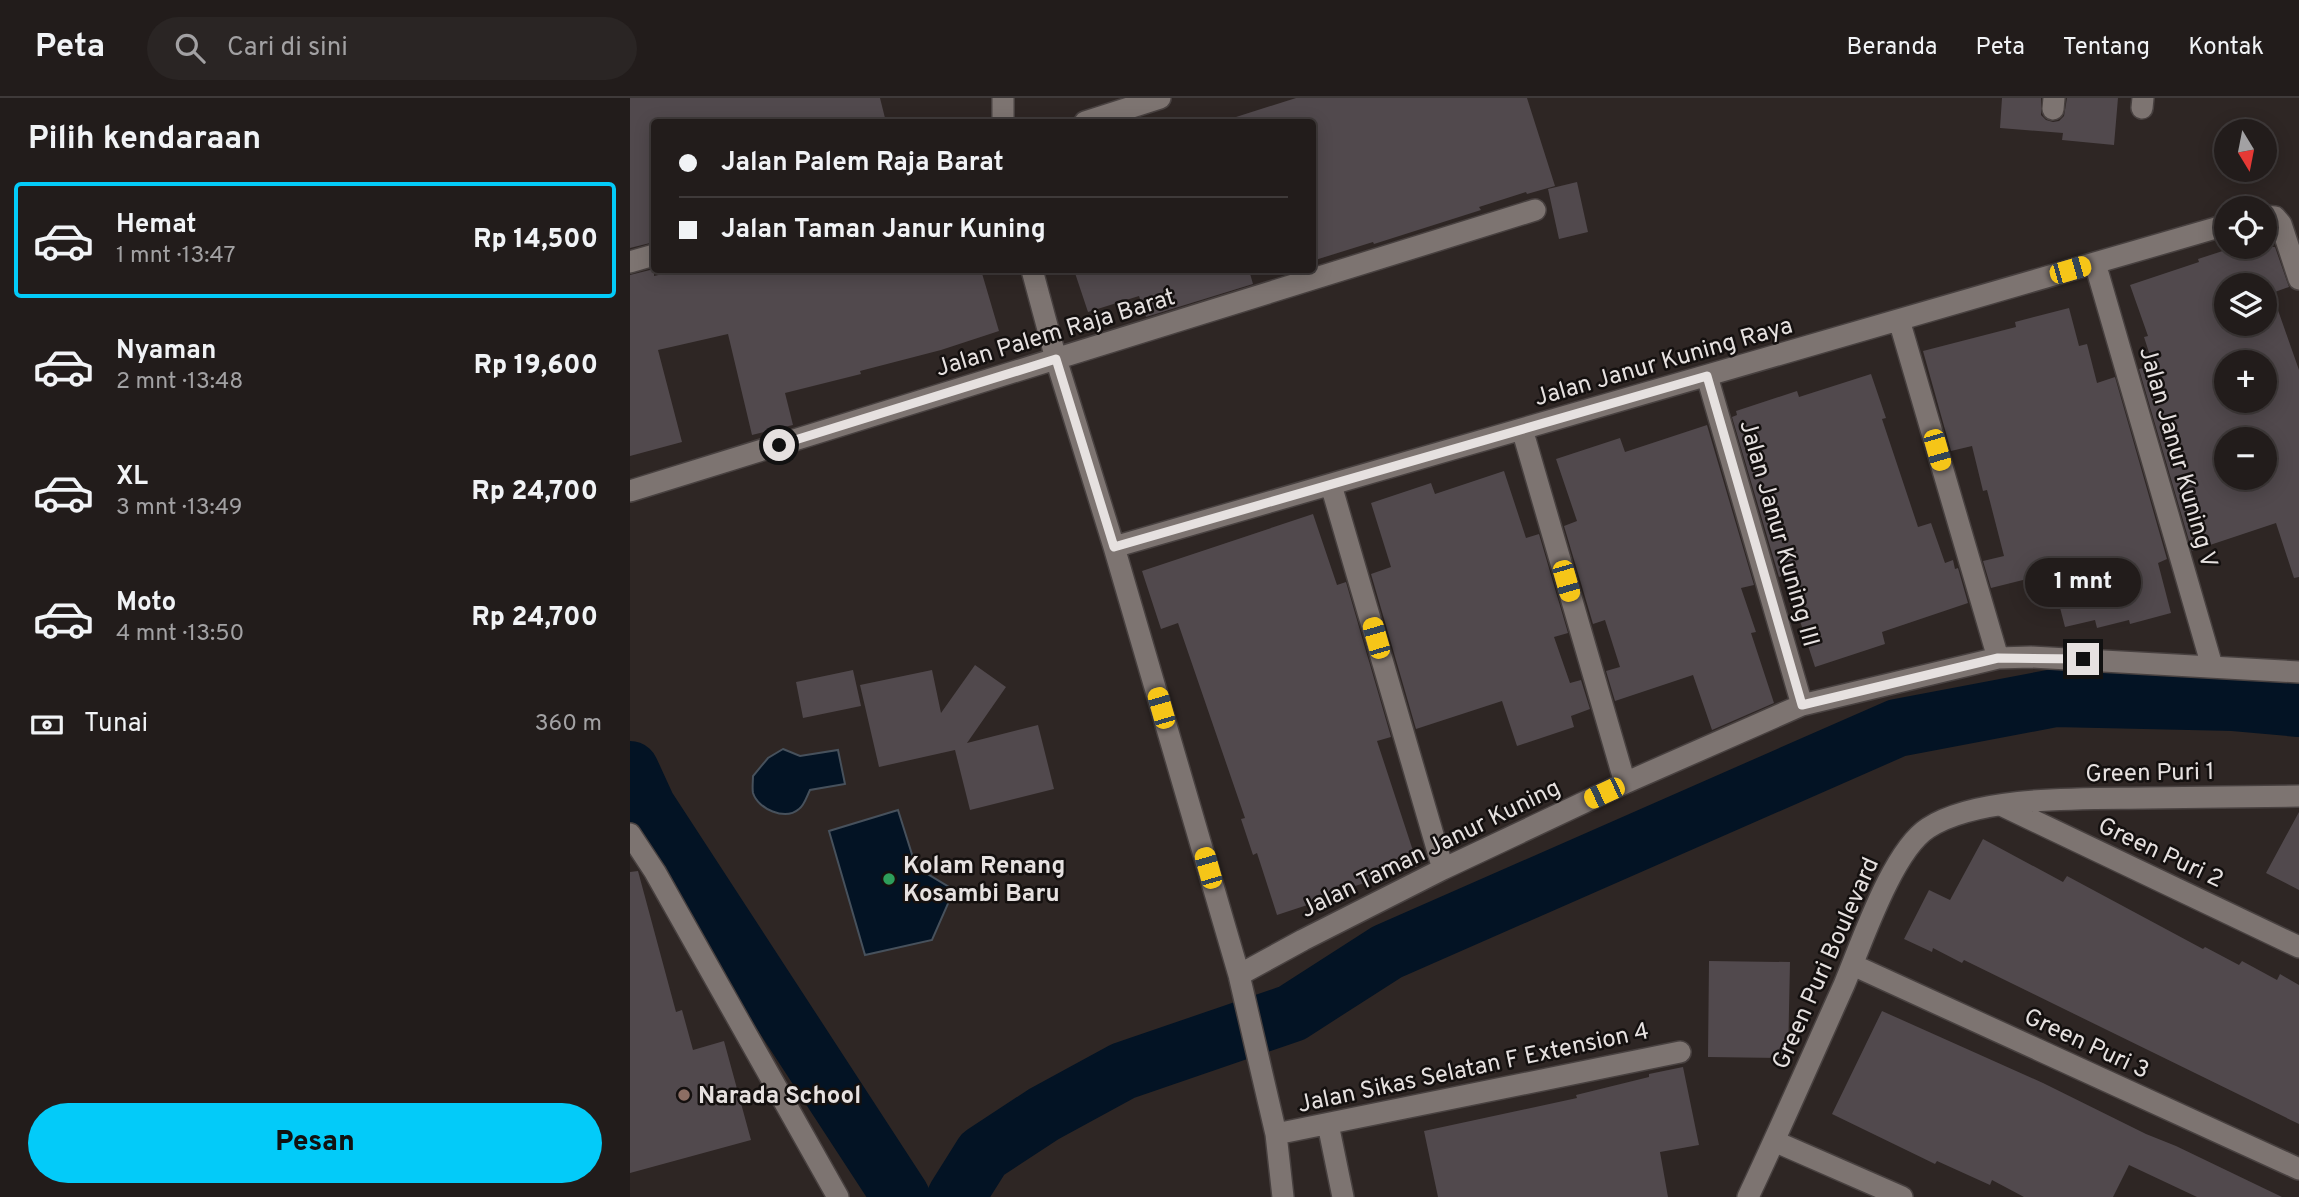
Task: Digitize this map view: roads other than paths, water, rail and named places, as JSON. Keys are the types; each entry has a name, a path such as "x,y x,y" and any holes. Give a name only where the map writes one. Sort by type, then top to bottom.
{"street":[{"path":"1003,98 1003,119"},
{"path":"1094,119 1160,98"},
{"name":"Jalan Palem Raja Barat","path":"630,491 1535,211"},
{"path":"2277,224 2285,232 2299,279"},
{"name":"Jalan Janur Kuning Raya","path":"1114,547 2214,228"},
{"path":"630,262 651,256"},
{"name":"Jalan Janur Kuning V","path":"2095,263 2212,666"},
{"path":"1033,273 1241,985 1276,1134 1283,1197"},
{"path":"1899,320 1998,658"},
{"name":"Jalan Janur Kuning III","path":"1707,376 1802,705"},
{"path":"1522,429 1625,783"},
{"path":"1331,485 1443,869"},
{"name":"Jalan Taman Janur Kuning","path":"1241,985 1303,940 1443,869 1625,783 1802,705 1998,658 2031,657 2299,672"},
{"name":"Green Puri 1","path":"2001,805 2069,799 2299,796"},
{"name":"Green Puri 2","path":"2001,805 2299,947"},
{"name":"Green Puri Boulevard","path":"1748,1197 1853,965 1877,904 1910,844 1925,830 1945,818 2001,805"},
{"path":"630,834 662,884 838,1197"},
{"name":"Green Puri 3","path":"1853,965 2299,1168"},
{"name":"Jalan Sikas Selatan F Extension 4","path":"1276,1134 1680,1052"},
{"path":"1328,1124 1343,1197"},
{"path":"1774,1141 1902,1197"}],"water":[{"path":"783,749 800,756 838,750 845,784 810,790 802,806 793,812 773,812 756,799 753,793 753,776 768,758"},
{"name":"Kolam Renang Kosambi Baru","path":"898,810 916,867 954,890 932,940 865,955 829,831"}],"waterway":[{"path":"956,1197 983,1154 1044,1114 1123,1071 1292,1013 1387,952 1897,728 2055,698 2234,702 2299,708"},
{"path":"630,770 647,807 901,1197"}],"place":[{"name":"Kolam Renang Kosambi Baru","path":"889,879"},
{"name":"Narada School","path":"684,1095"}]}
